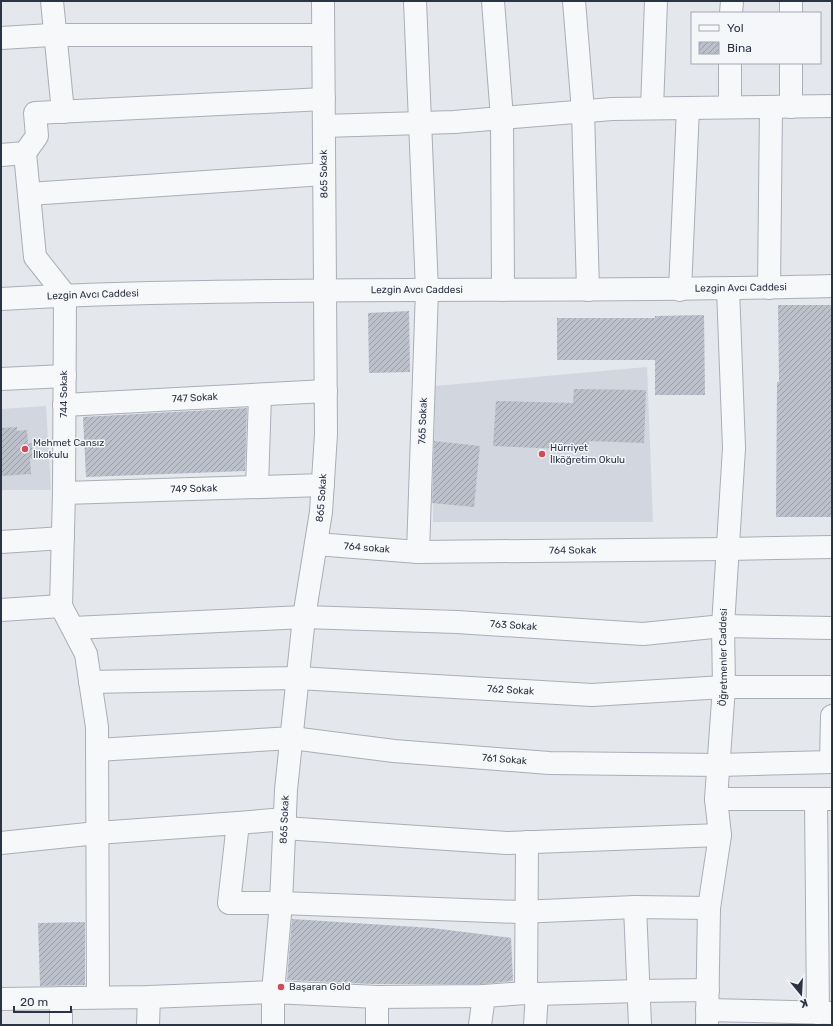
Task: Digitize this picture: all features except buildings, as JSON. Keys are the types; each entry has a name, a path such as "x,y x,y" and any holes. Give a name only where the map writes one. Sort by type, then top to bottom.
{"street":[{"path":"52,1 63,112"},
{"name":"865 Sokak","path":"273,1025 273,992 281,903 286,790 304,617 321,512 326,434 323,1"},
{"name":"765 Sokak","path":"415,1 427,290 418,552"},
{"path":"492,1 502,118 503,290"},
{"path":"574,1 583,111 588,290"},
{"path":"652,108 656,1"},
{"path":"731,12 732,1"},
{"path":"791,1 791,12"},
{"path":"1,38 56,35 323,35"},
{"path":"730,64 730,107"},
{"path":"770,288 781,107 791,64"},
{"path":"65,295 35,257 25,152 37,136 35,113 324,99"},
{"path":"324,126 454,122 612,108 832,106"},
{"path":"680,290 688,108"},
{"path":"1,154 25,152"},
{"path":"29,194 324,174"},
{"name":"Lezgin Avcı Caddesi","path":"1,298 65,295 325,290 680,290 832,286"},
{"name":"Öğretmenler Caddesi","path":"707,1008 709,908 720,835 716,799 724,687 723,626 734,448 728,289"},
{"name":"744 Sokak","path":"61,606 64,493 65,295"},
{"path":"1,379 64,376"},
{"name":"747 Sokak","path":"64,405 326,391"},
{"path":"257,487 260,395"},
{"name":"749 Sokak","path":"64,493 323,485"},
{"path":"1,542 63,538"},
{"name":"764 sokak","path":"316,544 418,552"},
{"name":"764 Sokak","path":"418,552 832,547"},
{"path":"1,610 61,606 86,654 97,727 98,998"},
{"name":"763 Sokak","path":"73,628 304,617 457,622 643,634 723,626 832,628"},
{"name":"762 Sokak","path":"90,682 298,678 592,696 724,687 832,688"},
{"path":"832,716 832,762"},
{"name":"761 Sokak","path":"97,750 292,738 394,751 549,763 719,765 832,762"},
{"path":"1,999 149,997 273,992 377,997 484,996 639,991 707,1008 825,1013 824,799 716,799"},
{"path":"238,823 229,903 281,903 527,912 635,907 709,908"},
{"path":"1,842 98,833 238,823 285,824 507,843 720,835"},
{"path":"527,842 527,912 531,994 535,1025"},
{"path":"635,907 640,1025"},
{"path":"480,1025 484,996"},
{"path":"148,1025 149,997"},
{"path":"377,997 377,1025"},
{"path":"61,998 61,1025"}],"shaded area":[{"name":"Hürriyet İlköğretim Okulu","path":"647,367 653,522 433,522 435,386"},
{"name":"Mehmet Cansız İlkokulu","path":"46,406 51,490 1,490 1,409"}],"place":[{"name":"Mehmet Cansız İlkokulu","path":"25,449"},
{"name":"Hürriyet İlköğretim Okulu","path":"542,454"},
{"name":"Başaran Gold","path":"281,987"}]}
